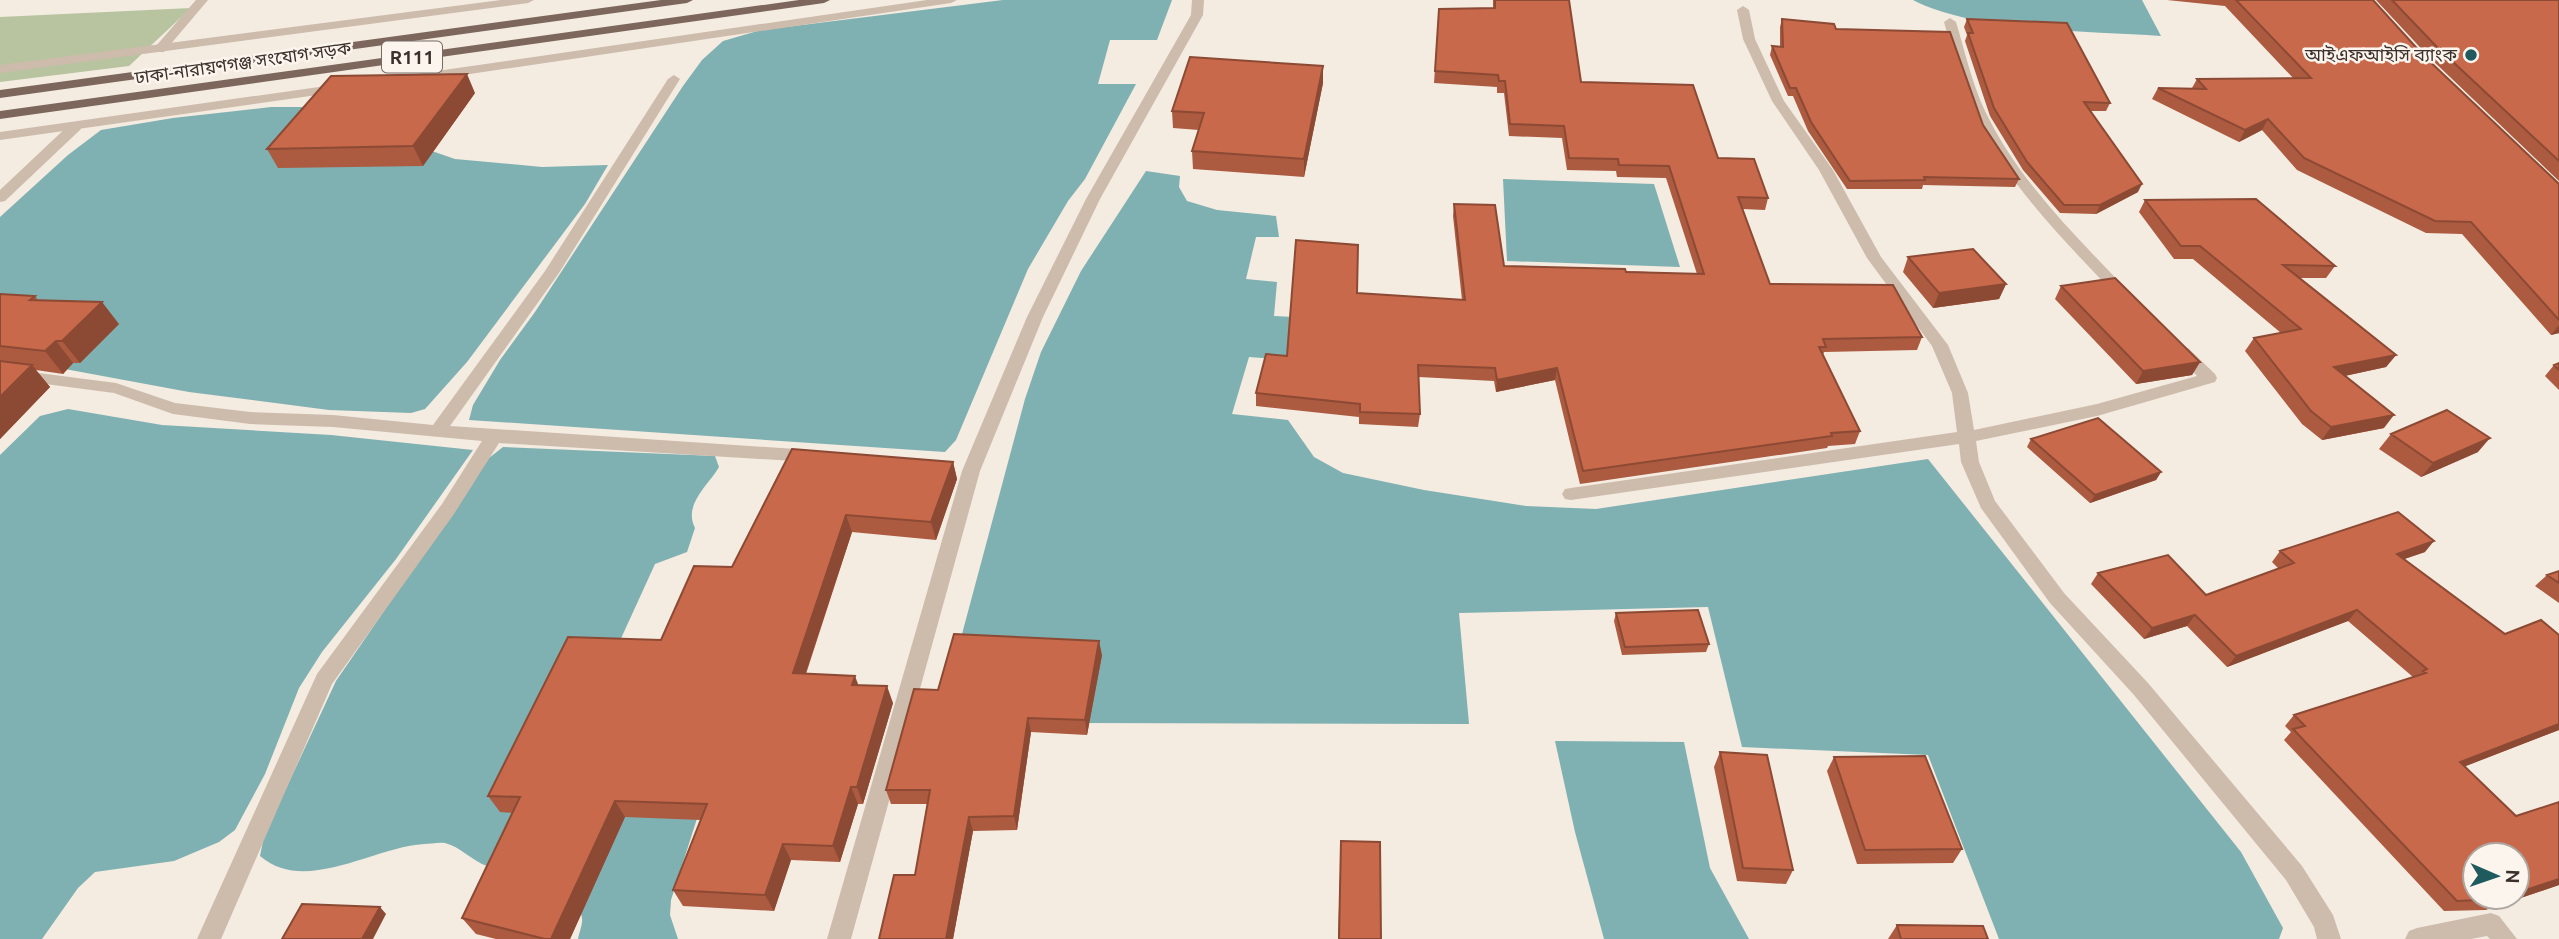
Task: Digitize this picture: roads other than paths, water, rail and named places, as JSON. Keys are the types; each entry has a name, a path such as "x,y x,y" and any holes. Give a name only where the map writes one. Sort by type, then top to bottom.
{"main road":[{"name":"ঢাকা-নারায়ণগঞ্জ সংযোগ সড়ক","path":"0,94 687,0"},
{"name":"ঢাকা-নারায়ণগঞ্জ সংযোগ সড়ক","path":"0,115 824,0"}],"street":[{"path":"160,49 202,0"},
{"path":"0,69 528,0"},
{"path":"406,79 951,0"},
{"path":"839,939 965,471 1035,317 1093,199 1197,15 1198,0"},
{"path":"1743,10 1749,39 1778,101 1826,170 1874,258 1940,345 1960,393 1970,462 1987,503 2057,598 2141,690 2294,873 2325,923 2329,939"},
{"path":"1950,22 1968,84 1997,147 2055,222 2135,306"},
{"path":"436,432 551,273 674,79"},
{"path":"0,136 351,87"},
{"path":"0,198 76,126"},
{"path":"1571,494 1966,438 2096,410 2209,379 2172,342"},
{"path":"0,373 116,388 173,408 250,418 333,422 494,437 828,458"},
{"path":"209,939 324,680 448,509 494,437"},
{"path":"2417,939 2491,924 2505,939"}],"water":[{"path":"1003,0 1172,0 1157,40 1110,40 1098,84 1136,84 1085,179 1068,201 1028,269 956,440 945,452 469,420 473,405 500,360 535,312 683,86 702,60 723,41 761,30"},
{"path":"1913,0 2142,0 2161,36 2000,24 1939,11"},
{"path":"271,107 304,107 455,159 542,167 608,165 585,204 467,362 425,409 411,413 329,410 189,392 0,357 0,217 68,155 101,130 173,118"},
{"path":"1146,171 1180,176 1179,187 1187,201 1217,210 1276,216 1279,237 1256,237 1246,279 1277,282 1274,316 1333,319 1328,363 1249,357 1232,414 1288,420 1314,457 1343,473 1424,490 1526,506 1596,509 1928,459 2241,852 2283,928 2279,939 1999,939 1928,755 1742,747 1708,607 1459,613 1469,724 1080,723 958,649 1025,399 1041,352 1081,271"},
{"path":"1503,179 1654,184 1680,267 1507,261"},
{"path":"68,409 162,425 331,435 473,450 396,559 322,652 299,688 265,774 235,830 219,842 174,861 95,872 78,888 42,939 0,939 0,455 40,416"},
{"path":"503,447 715,456 719,467 694,503 692,519 695,528 687,552 655,564 597,691 700,809 671,900 670,915 678,939 578,939 582,918 578,907 569,898 542,883 482,864 445,843 404,847 318,870 297,871 278,867 260,856 264,836 336,681 489,458"},
{"path":"1555,741 1684,742 1710,868 1749,939 1604,939 1575,832"}],"place":[{"name":"আইএফআইসি ব্যাংক","path":"2471,55"}]}
